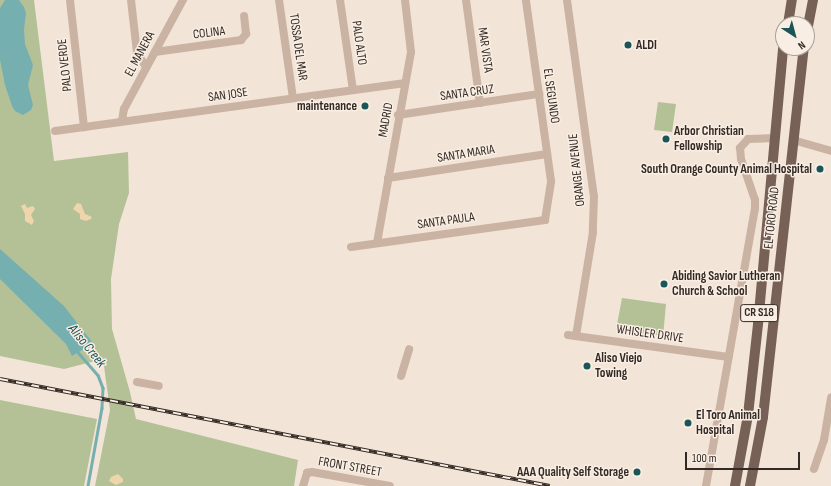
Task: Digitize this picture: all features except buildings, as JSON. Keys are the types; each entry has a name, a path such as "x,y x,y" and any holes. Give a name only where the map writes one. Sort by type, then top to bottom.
{"main road":[{"path":"789,16 792,0"},
{"path":"810,16 813,0"},
{"name":"EL TORO ROAD","path":"735,486 748,415 775,138 780,105 783,56"},
{"name":"EL TORO ROAD","path":"750,486 763,417 803,56"},
{"path":"775,138 793,140"}],"street":[{"name":"PALO VERDE","path":"70,0 84,127"},
{"path":"131,0 137,53 146,67"},
{"name":"EL MANERA","path":"122,121 124,109 182,0"},
{"name":"TOSSA DEL MAR","path":"279,0 293,98"},
{"name":"PALO ALTO","path":"340,0 353,90"},
{"name":"MADRID","path":"377,243 398,115 411,52 405,0"},
{"name":"MAR VISTA","path":"466,0 480,103"},
{"name":"EL SEGUNDO","path":"526,0 551,181 545,220"},
{"name":"ORANGE AVENUE","path":"566,0 594,196 593,232 572,336"},
{"name":"COLINA","path":"155,52 241,40 246,34 244,16"},
{"name":"SAN JOSE","path":"55,130 404,83"},
{"name":"SANTA CRUZ","path":"398,115 539,94"},
{"path":"706,486 755,209 755,200 741,158 740,148 748,139 775,138"},
{"path":"793,140 831,151"},
{"name":"SANTA MARIA","path":"388,178 547,154"},
{"name":"SANTA PAULA","path":"351,247 545,220"},
{"name":"WHISLER DRIVE","path":"572,336 729,357"},
{"path":"401,376 409,349"},
{"path":"137,382 159,386"},
{"path":"814,469 824,440 831,398"},
{"name":"FRONT STREET","path":"303,486 307,473 318,472 390,486"}],"green space":[{"path":"0,0 34,0 54,161 128,152 129,193 119,224 111,279 112,329 136,419 298,460 294,486 95,486 110,410 103,359 64,369 0,356"},
{"path":"658,102 676,104 672,132 654,130"},
{"path":"622,298 666,304 663,336 616,330"},
{"path":"0,400 97,419 84,486 0,486"}],"sand":[{"path":"77,203 81,204 85,214 92,217 91,219 86,221 80,219 80,214 73,209"},
{"path":"25,204 27,208 33,206 35,209 31,215 34,221 32,225 25,221 25,214 21,206"},
{"path":"118,474 123,479 123,482 116,485 109,481 111,477"}],"water":[{"path":"5,0 19,0 26,13 24,30 25,44 33,65 28,85 33,105 31,110 23,115 15,111 12,106 5,85 0,60 0,8"},
{"path":"0,249 64,306 92,342 90,345 72,356 66,344 0,279"}],"waterway":[{"name":"Aliso Creek","path":"77,351 98,375 103,388 102,408 88,486"}],"railway":[{"path":"0,379 550,486"}],"place":[{"name":"ALDI","path":"628,45"},
{"name":"maintenance","path":"365,106"},
{"name":"Arbor Christian Fellowship","path":"666,139"},
{"name":"South Orange County Animal Hospital","path":"820,169"},
{"name":"Abiding Savior Lutheran Church & School","path":"664,284"},
{"name":"Aliso Viejo Towing","path":"587,366"},
{"name":"El Toro Animal Hospital","path":"688,423"},
{"name":"AAA Quality Self Storage","path":"637,472"}]}
